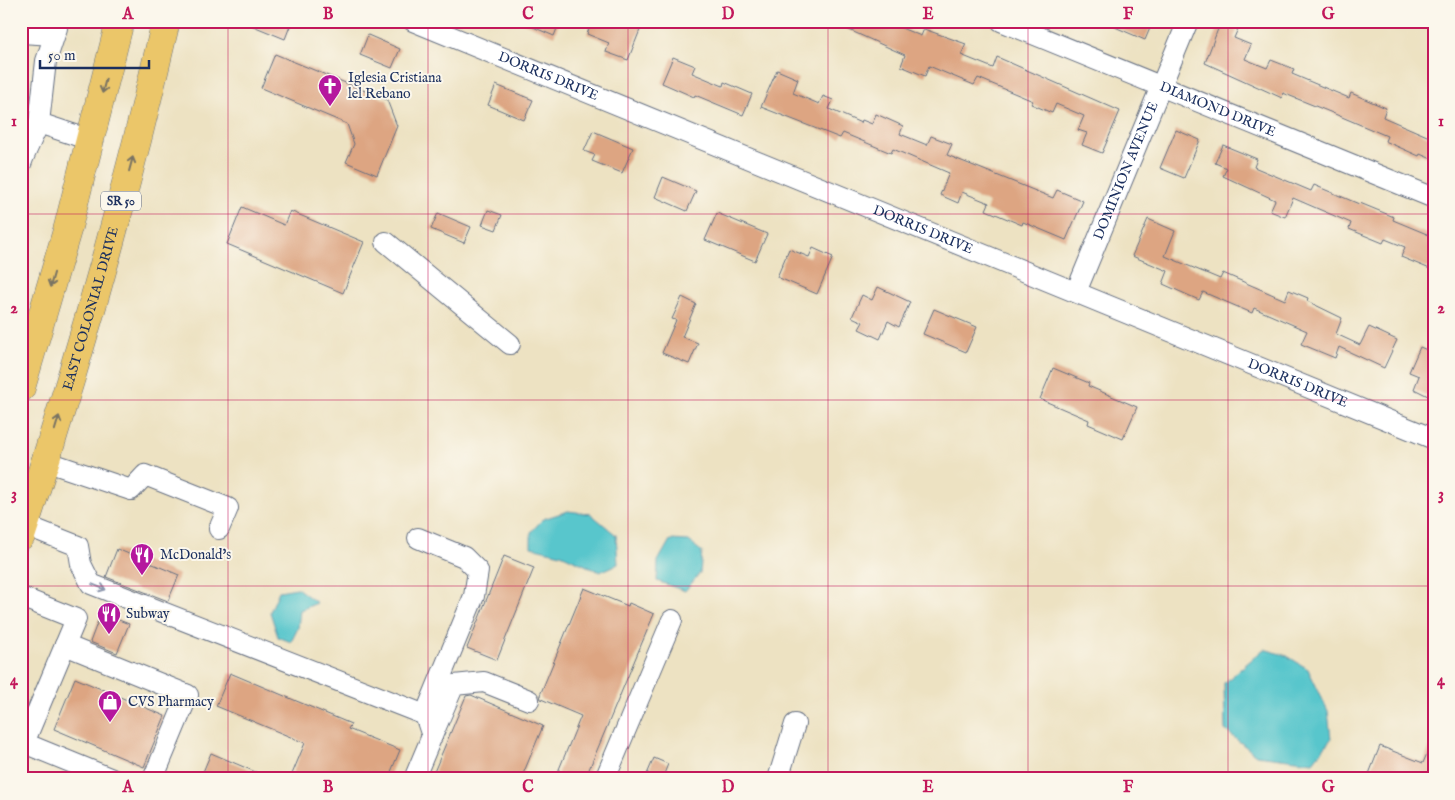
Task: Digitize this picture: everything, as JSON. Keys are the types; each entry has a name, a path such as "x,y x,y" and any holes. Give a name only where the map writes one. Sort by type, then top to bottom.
{"highway":[{"path":"23,374 68,228 120,21"},
{"path":"145,113 135,100 147,21"},
{"name":"EAST COLONIAL DRIVE","path":"23,531 108,249 145,113 166,21"}],"street":[{"name":"DORRIS DRIVE","path":"413,21 458,30 1076,292 1434,439"},
{"name":"DIAMOND DRIVE","path":"1001,21 1434,198"},
{"name":"DOMINION AVENUE","path":"1076,292 1188,21"},
{"path":"21,33 55,28 46,61 39,123 21,164"},
{"path":"39,123 90,140"},
{"path":"386,242 510,344"},
{"path":"45,461 131,490 145,475 228,508 219,529"},
{"path":"23,531 78,546 81,564 91,584 425,715"},
{"path":"418,538 464,557 478,571 474,596 425,715 432,736"},
{"path":"21,597 76,619 24,744 112,779"},
{"path":"605,779 672,620"},
{"path":"65,645 188,695 153,779"},
{"path":"414,779 454,685 484,682 529,700"},
{"path":"778,779 795,724"}],"water":[{"path":"568,511 591,514 616,535 618,564 600,572 561,554 531,547 531,532 543,519"},
{"path":"670,540 689,541 702,552 700,573 685,591 657,581 658,561"},
{"path":"297,588 317,603 300,610 298,628 291,642 278,637 270,612 279,591"},
{"path":"1264,649 1287,656 1308,669 1328,711 1331,739 1313,762 1256,755 1225,730 1224,683"}],"building":[{"path":"241,21 292,21 285,39"},
{"path":"519,21 560,21 554,36"},
{"path":"592,21 633,21 642,25 628,60 606,52 609,43 587,34"},
{"path":"829,21 884,21 921,36 924,29 966,44 961,55 993,68 997,57 1120,111 1102,153 1082,145 1087,133 1078,130 1084,116 1056,104 1052,113 1031,104 1033,101 978,78 974,85 929,66 925,76 901,66 905,55"},
{"path":"1101,21 1153,21 1145,40"},
{"path":"1221,21 1233,21 1240,24 1234,38 1251,45 1245,59 1267,68 1271,60 1294,69 1292,74 1349,98 1351,93 1386,108 1383,117 1434,139 1434,160 1420,154 1419,156 1385,141 1387,136 1283,93 1282,98 1205,63"},
{"path":"368,35 400,49 392,68 360,55"},
{"path":"275,54 387,100 397,126 377,175 346,162 354,144 347,124 261,88"},
{"path":"673,57 695,66 692,73 723,86 724,82 752,94 743,115 662,83"},
{"path":"777,70 798,79 793,93 819,104 823,96 833,100 829,109 861,123 862,120 872,124 876,114 903,126 900,134 927,145 931,136 952,144 947,155 1053,198 1057,190 1083,201 1066,240 1023,222 1022,225 986,210 989,203 962,192 958,203 940,195 949,173 893,149 891,153 843,133 840,138 761,107"},
{"path":"496,85 533,100 524,120 488,105"},
{"path":"1176,130 1200,140 1184,178 1160,168"},
{"path":"593,131 633,148 622,173 592,161 595,155 584,151"},
{"path":"1223,145 1257,159 1254,167 1311,191 1314,185 1394,217 1393,220 1434,237 1434,259 1430,269 1401,257 1405,247 1385,239 1383,243 1349,229 1351,223 1293,198 1285,217 1270,211 1275,200 1223,176 1227,168 1215,163"},
{"path":"663,177 696,191 687,211 655,197"},
{"path":"242,207 284,225 290,211 364,242 343,293 227,244"},
{"path":"488,210 502,215 496,230 482,225"},
{"path":"438,213 471,227 464,243 431,229"},
{"path":"717,213 767,234 755,261 705,240"},
{"path":"1148,219 1175,231 1165,256 1220,279 1223,273 1285,300 1289,290 1308,298 1307,301 1342,318 1336,334 1360,345 1369,327 1397,340 1384,368 1339,347 1335,358 1301,344 1307,331 1254,308 1252,313 1203,292 1199,300 1163,284 1168,271 1132,256"},
{"path":"813,248 833,257 817,294 777,277 789,249 809,257"},
{"path":"878,287 910,302 899,327 888,321 880,339 859,329 863,322 852,317 862,295 872,300"},
{"path":"682,297 696,304 682,337 698,343 689,364 662,353 676,320 672,319"},
{"path":"934,309 977,327 966,352 923,334"},
{"path":"1420,347 1434,353 1434,382 1428,396 1414,389 1419,376 1409,372"},
{"path":"1053,368 1089,383 1088,386 1137,407 1123,439 1088,424 1089,420 1040,399"},
{"name":"McDonald's","path":"117,549 179,575 168,601 106,577"},
{"path":"504,556 534,568 497,660 467,648"},
{"path":"584,588 628,606 629,603 654,614 585,779 555,779 581,716 541,699 540,695"},
{"name":"Subway","path":"101,613 129,624 117,653 90,642"},
{"path":"230,673 351,724 348,729 400,750 388,779 290,779 305,743 216,706"},
{"name":"CVS Pharmacy","path":"75,678 165,716 144,767 54,729"},
{"path":"471,695 543,726 521,779 450,779 434,772 466,696"},
{"path":"1434,737 1434,779 1367,779 1380,746 1423,763"},
{"path":"211,753 272,779 200,779"},
{"path":"654,758 668,764 662,779 645,779"}],"place":[{"name":"Iglesia Cristiana lel Rebano","path":"330,107"},
{"name":"McDonald's","path":"142,576"},
{"name":"Subway","path":"109,635"},
{"name":"CVS Pharmacy","path":"110,723"}]}
